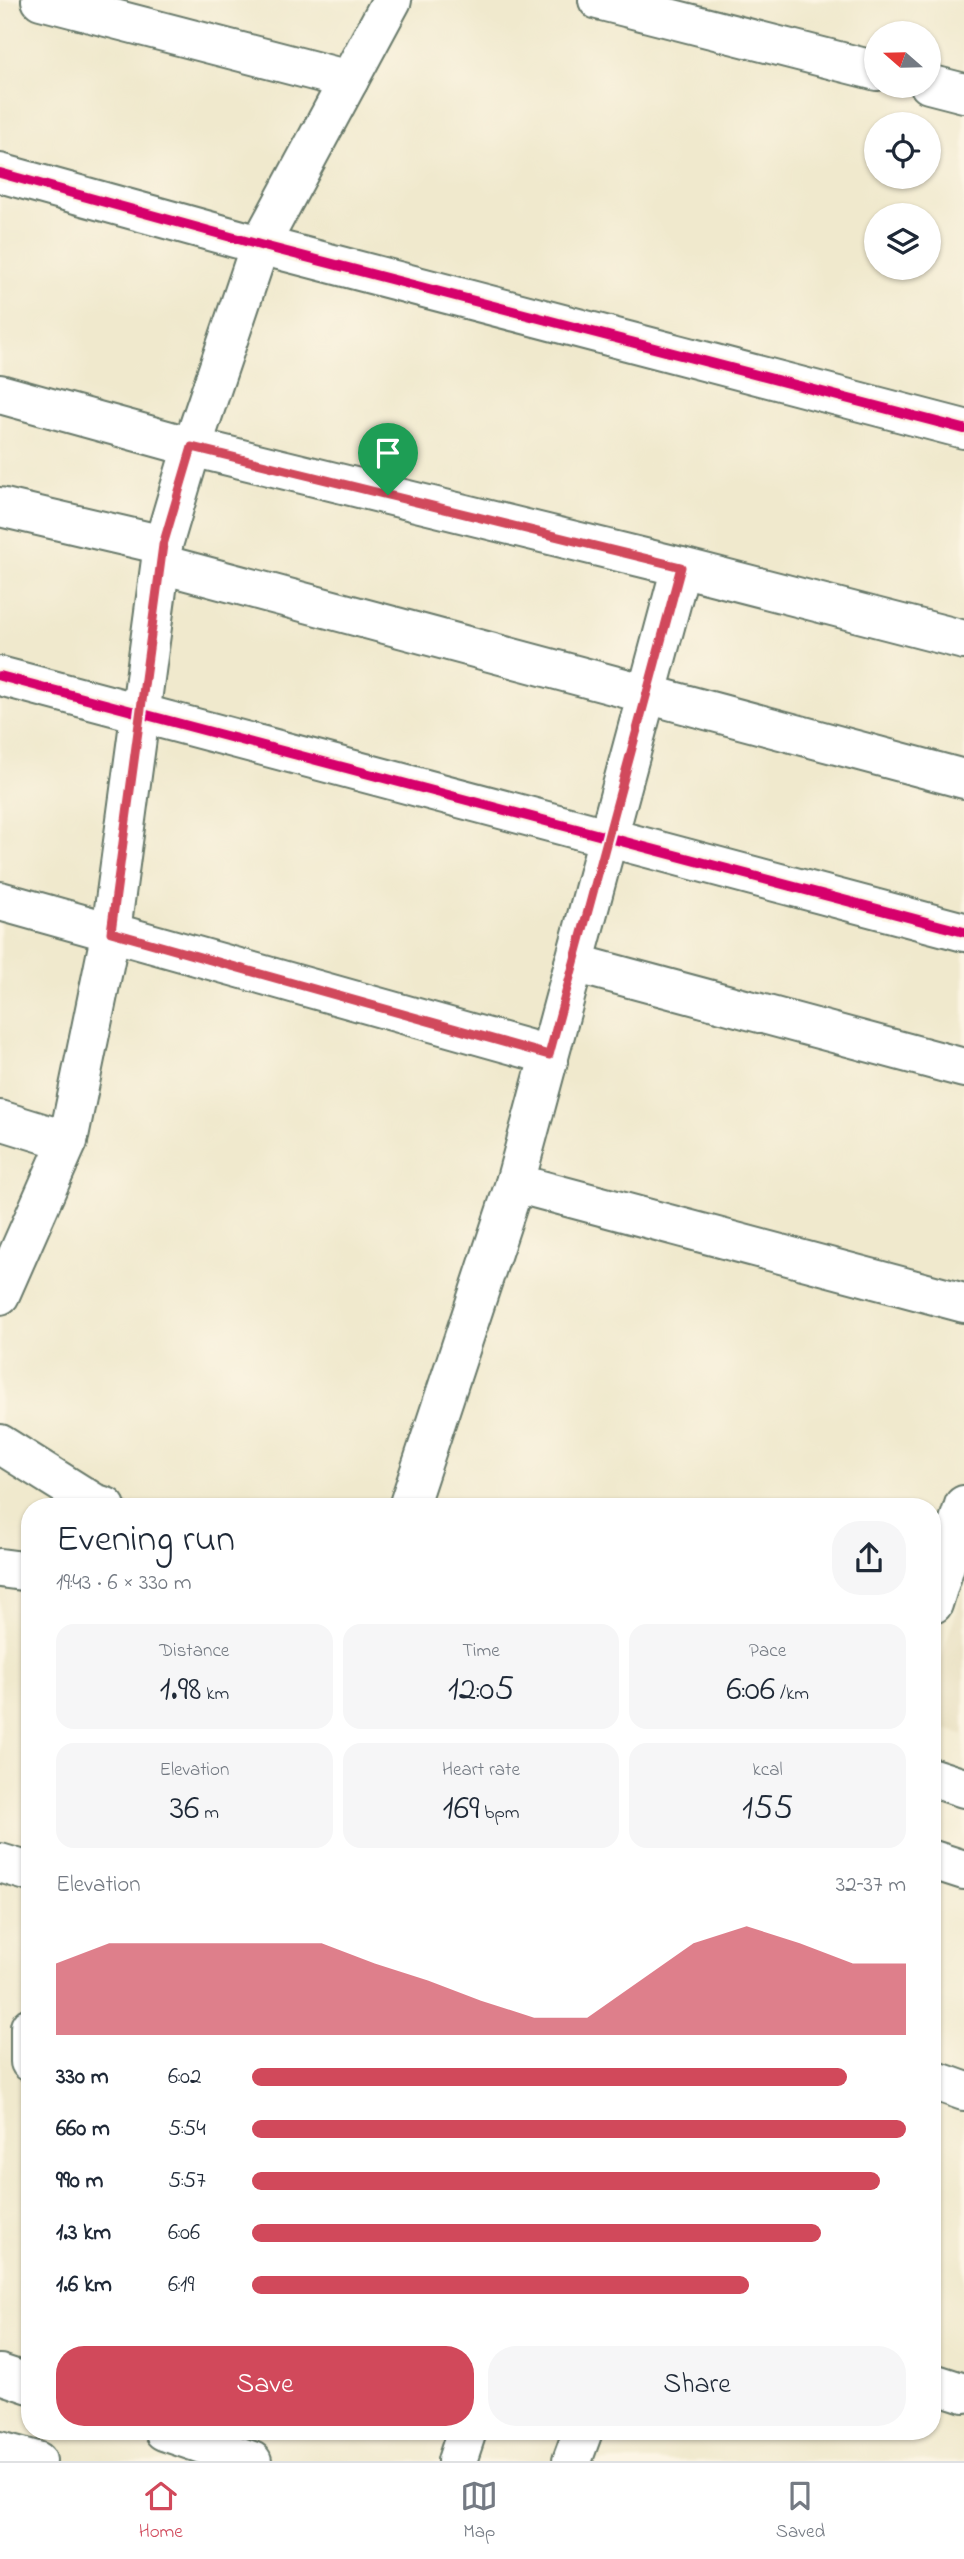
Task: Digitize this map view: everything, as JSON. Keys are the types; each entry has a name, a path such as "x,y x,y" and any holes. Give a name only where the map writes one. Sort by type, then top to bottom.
{"street":[{"path":"41,0 349,80"},
{"path":"0,1295 68,1141 111,932 162,555 192,447 260,245 392,0"},
{"path":"598,0 864,68"},
{"path":"942,88 964,93"},
{"path":"0,173 260,245 964,429"},
{"path":"0,394 192,447 681,567 964,640"},
{"path":"0,507 647,695 964,779"},
{"path":"411,1498 515,1183 681,567"},
{"path":"0,676 964,932"},
{"path":"0,901 549,1055"},
{"path":"574,963 964,1068"},
{"path":"0,1120 68,1141"},
{"path":"515,1183 964,1303"},
{"path":"0,1444 86,1498"},
{"path":"941,1578 964,1505"},
{"path":"0,1568 21,1571"},
{"path":"941,1781 964,1788"},
{"path":"0,1863 21,1869"},
{"path":"941,1863 964,1870"},
{"path":"941,2083 964,2091"},
{"path":"0,2374 21,2381"},
{"path":"941,2386 964,2393"},
{"path":"190,2440 252,2461"},
{"path":"457,2461 464,2440"},
{"path":"572,2461 580,2440"},
{"path":"0,2451 37,2461"}],"shaded area":[{"path":"964,1589 964,1735 941,1728 941,1659"}],"cycle path":[{"path":"0,173 260,245 964,429"},
{"path":"0,676 964,932"}],"route":[{"path":"192,447 388,495 681,567 549,1055 111,932 163,545 192,447"}]}
